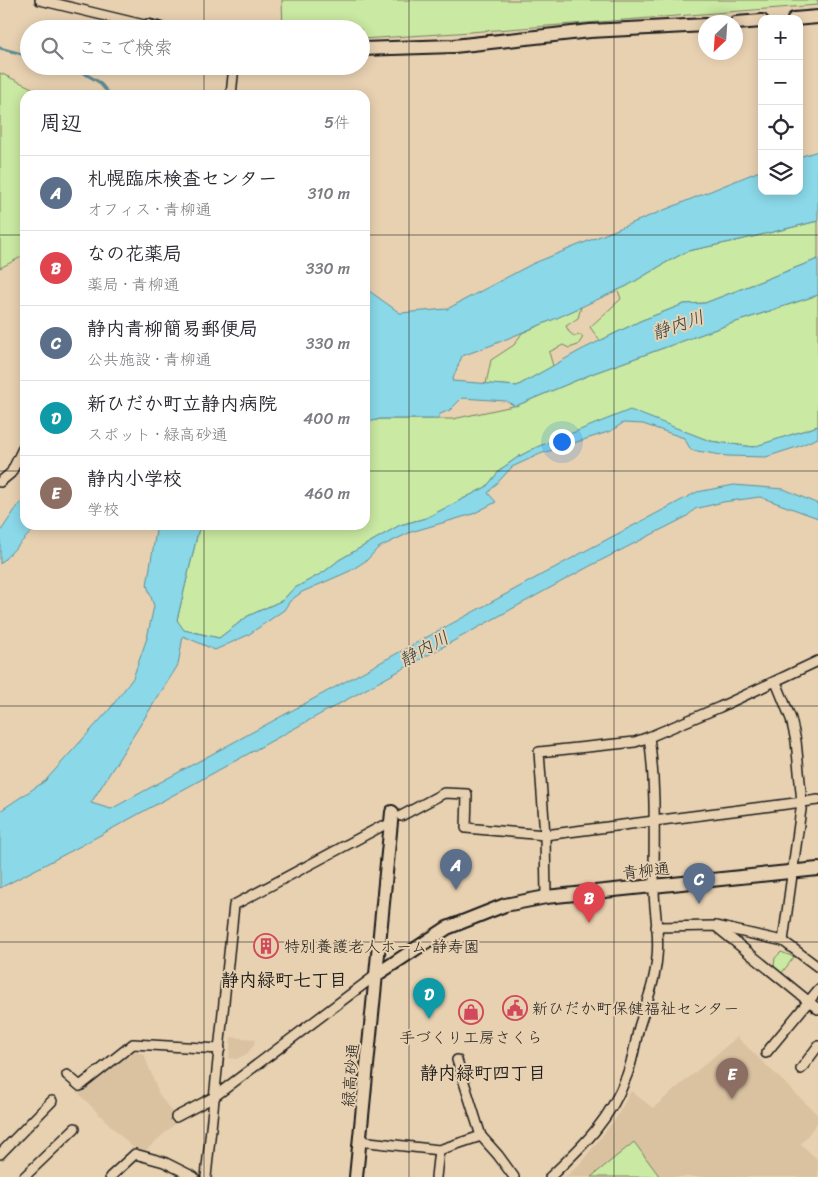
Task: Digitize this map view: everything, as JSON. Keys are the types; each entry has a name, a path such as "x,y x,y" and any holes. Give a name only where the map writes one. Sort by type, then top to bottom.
{"street":[{"path":"40,0 124,20"},
{"path":"803,18 818,17"},
{"path":"743,22 758,21"},
{"path":"370,49 454,46 590,31 698,24"},
{"path":"231,90 233,75"},
{"path":"0,482 11,473 20,454"},
{"path":"546,897 546,835 539,752 635,742 776,682 818,661"},
{"path":"776,682 791,719 796,741 802,802 783,941"},
{"path":"550,1177 599,1128 614,1105 626,1080 655,976 658,956 650,737"},
{"path":"397,814 444,793 467,794 466,828 546,835 818,800"},
{"name":"緑高砂通","path":"356,1177 376,975 397,814"},
{"path":"206,1177 234,904 382,826"},
{"name":"青柳通","path":"376,975 447,928 505,904 546,897 818,869"},
{"path":"656,926 716,926 783,941 818,967"},
{"path":"716,926 818,1010"},
{"path":"176,1117 214,1097 376,975"},
{"path":"766,1053 818,990"},
{"path":"67,1074 80,1086 133,1044 220,1049"},
{"path":"801,1069 818,1046"},
{"path":"457,1060 481,1136 514,1177"},
{"path":"0,1154 52,1101"},
{"path":"24,1177 75,1128"},
{"path":"360,1141 439,1150 481,1136"},
{"path":"436,1177 439,1150"},
{"path":"110,1177 135,1154 164,1162 194,1177"}],"shaded area":[{"path":"231,1037 255,1039 254,1045 247,1054 236,1059 229,1058"},
{"path":"737,1037 818,1115 818,1122 801,1144 818,1160 818,1177 565,1177 579,1165 616,1118 631,1091 653,1108"},
{"path":"129,1050 144,1054 159,1094 178,1121 144,1152 131,1146 79,1094"}],"green space":[{"path":"282,0 818,0 818,5 370,38 370,20 283,20"},
{"path":"0,73 36,90 20,90 20,258 0,268"},
{"path":"818,221 818,259 705,303 684,304 640,321 600,341 590,327 621,299 618,290 688,251"},
{"path":"818,295 818,426 754,447 710,441 630,411 537,447 518,457 501,469 486,487 426,518 400,525 293,589 283,600 248,616 219,638 183,630 177,620 199,530 370,530 370,422 380,419 453,419 518,405 594,373 730,324"},
{"path":"581,307 578,318 566,326 574,336 581,335 583,337 578,345 569,348 563,345 549,352 553,366 517,386 486,384 491,360 514,345 522,333"},
{"path":"781,952 794,957 781,974 774,966 775,958"},
{"path":"634,1142 660,1177 591,1177"}],"water":[{"name":"静内川","path":"818,151 818,221 688,251 627,286 557,318 462,356 452,381 517,386 581,350 640,321 684,304 705,303 818,259 818,295 730,324 594,373 515,406 506,401 462,398 450,410 440,414 438,419 380,419 370,422 370,292 400,313 447,309 532,264 758,172 758,195 803,195 803,156"},
{"name":"静内川","path":"630,410 710,441 753,447 818,426 818,438 766,457 727,456 691,450 684,438 643,424 623,423 611,431 540,454 512,467 488,493 496,502 473,514 411,532 378,548 367,560 350,571 302,592 290,601 284,610 248,635 215,650 183,636 178,665 91,803 111,809 697,492 734,485 784,489 818,504 818,518 760,497 723,502 695,509 686,517 590,566 75,849 0,888 0,811 45,781 109,710 133,678 147,638 154,606 147,585 156,530 199,530 177,620 184,630 219,638 248,616 283,600 293,589 400,525 426,518 486,487 501,469 537,447"},
{"path":"19,504 20,530 33,530 0,564 0,532"}],"waterway":[{"path":"0,48 20,54"},
{"path":"87,75 99,82 106,90"}],"place":[{"name":"札幌臨床検査センター","path":"456,890"},
{"name":"静内青柳簡易郵便局","path":"699,904"},
{"name":"なの花薬局","path":"589,923"},
{"name":"特別養護老人ホーム 静寿園","path":"266,946"},
{"name":"新ひだか町保健福祉センター","path":"515,1008"},
{"name":"手づくり工房さくら","path":"471,1012"},
{"name":"新ひだか町立静内病院","path":"429,1019"},
{"name":"静内小学校","path":"732,1099"}],"district":[{"name":"静内緑町七丁目","path":"284,980"},
{"name":"静内緑町四丁目","path":"483,1073"}]}
